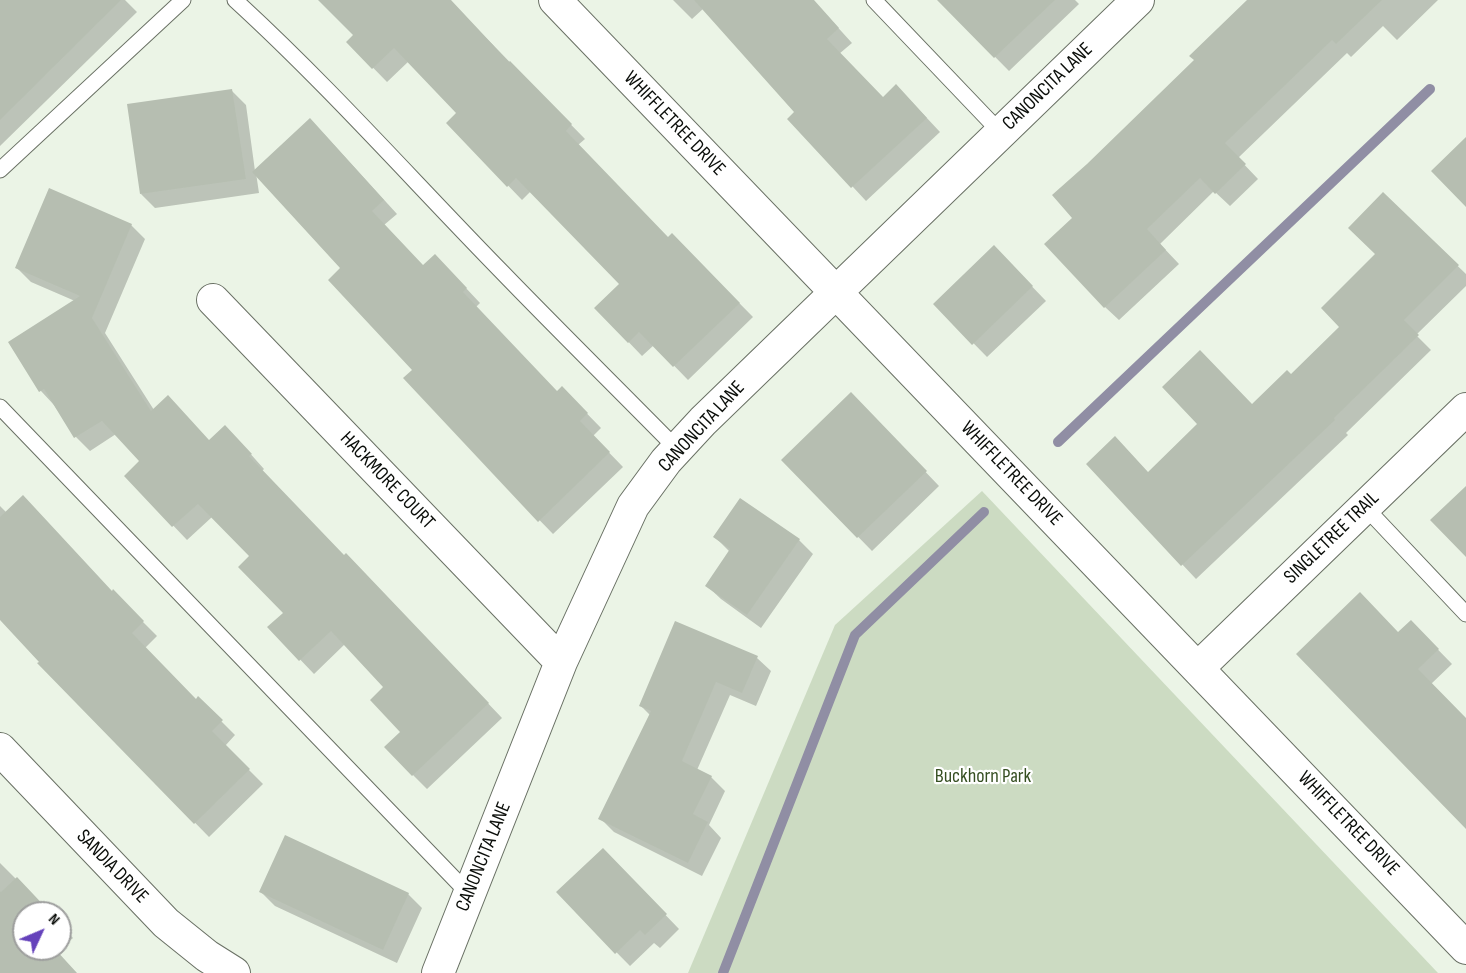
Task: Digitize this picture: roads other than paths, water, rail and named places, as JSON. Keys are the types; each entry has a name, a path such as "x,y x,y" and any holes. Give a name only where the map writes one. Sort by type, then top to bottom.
{"street":[{"name":"WHIFFLETREE DRIVE","path":"555,0 1466,948"},
{"name":"CANONCITA LANE","path":"438,973 561,662 633,506 666,461 703,421 1138,0"},
{"name":"HACKMORE COURT","path":"213,300 561,662"},
{"name":"SINGLETREE TRAIL","path":"1198,668 1466,409"},
{"name":"SANDIA DRIVE","path":"0,749 166,923 207,956 234,973"}],"lane":[{"path":"0,170 183,0"},
{"path":"235,0 285,46 501,272 678,449"},
{"path":"874,0 1001,133"},
{"path":"0,407 469,894"},
{"path":"1365,507 1466,614"}],"waterway":[{"path":"1058,442 1430,89"},
{"path":"723,973 855,635 984,512"}],"park label":[{"name":"Buckhorn Park","path":"983,777"}]}
